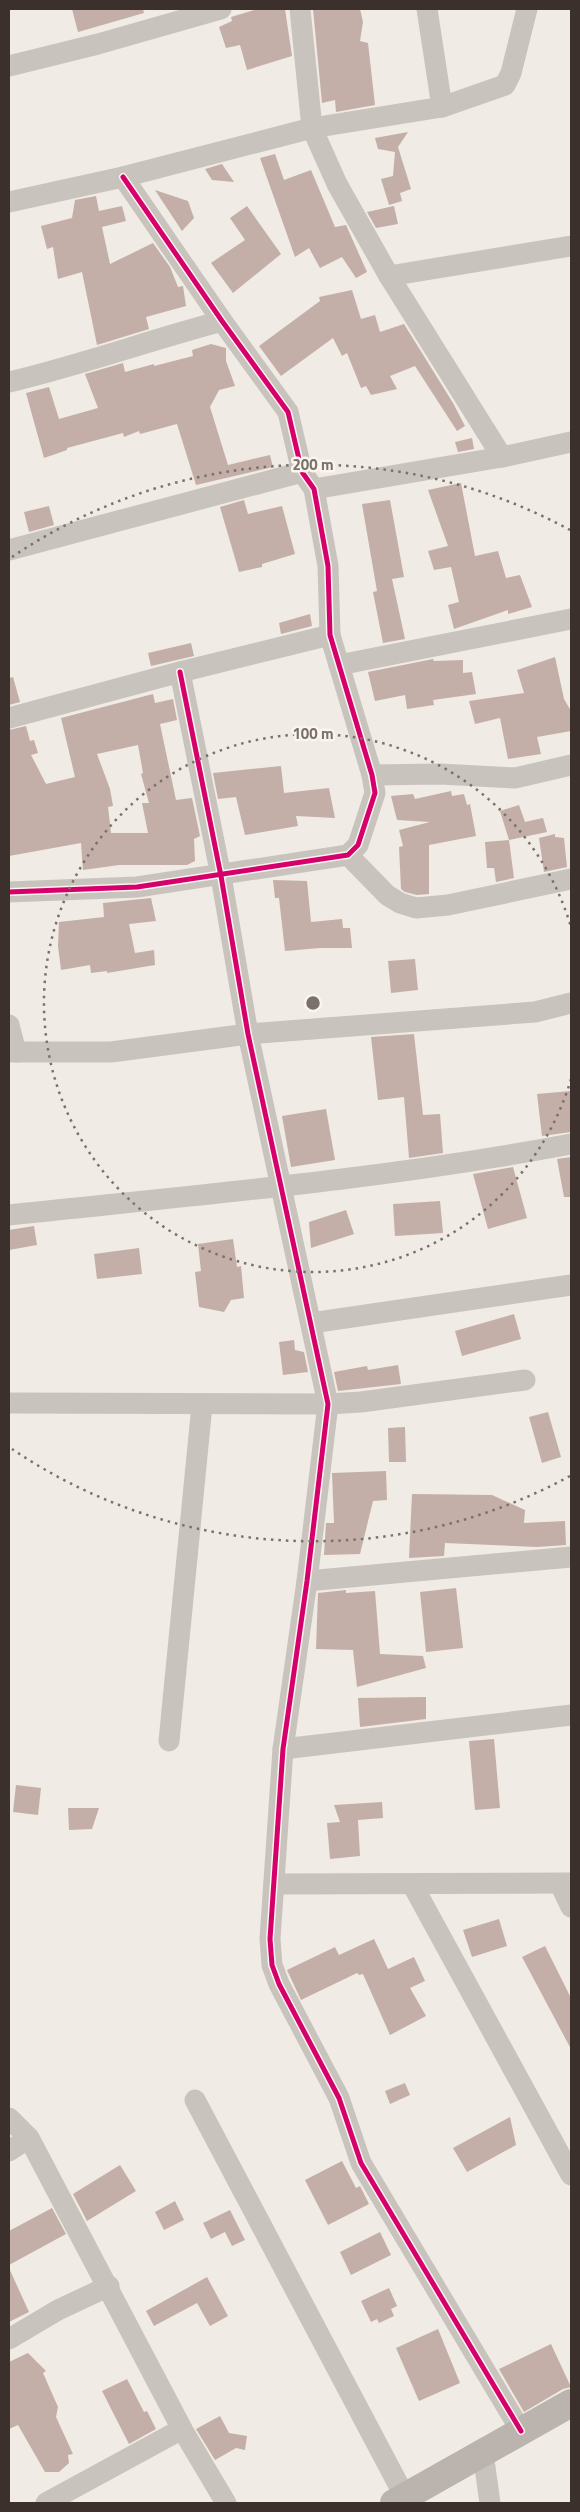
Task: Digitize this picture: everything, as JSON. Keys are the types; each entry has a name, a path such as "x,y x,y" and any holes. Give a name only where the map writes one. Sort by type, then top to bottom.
{"main road":[{"path":"399,2500 571,2403"}],"street":[{"path":"9,66 98,44 221,9"},
{"path":"300,9 312,128 337,184 389,276 502,457"},
{"path":"427,9 442,107"},
{"path":"9,202 123,177 312,128 442,107 505,85 511,74 528,9"},
{"path":"9,892 136,887 221,876 348,855 358,845 374,792 372,775 330,635 328,566 308,481 288,412 222,321 123,177"},
{"path":"389,276 571,246"},
{"path":"9,382 54,371 169,335 222,321"},
{"path":"9,550 308,481 502,457 571,442"},
{"path":"339,665 571,619"},
{"path":"9,718 180,672 330,635"},
{"path":"180,672 221,876 248,1034 328,1404 307,1581 283,1749 270,1939 272,1965 279,1984 339,2098 361,2163 521,2431"},
{"path":"372,775 458,774 515,778 571,766"},
{"path":"348,855 387,895 400,903 416,908 448,905 571,879"},
{"path":"9,1025 12,1052 111,1052 248,1034 535,1012 571,1004"},
{"path":"9,1215 282,1187 509,1156 571,1144"},
{"path":"311,1323 571,1285"},
{"path":"9,1403 328,1404 361,1402 525,1380"},
{"path":"169,1741 202,1405"},
{"path":"307,1581 571,1557"},
{"path":"283,1749 571,1715"},
{"path":"274,1884 566,1884 571,1907"},
{"path":"412,1884 571,2175"},
{"path":"195,2100 399,2500"},
{"path":"9,2118 29,2138 109,2286 182,2429 226,2503"},
{"path":"9,2151 29,2138"},
{"path":"9,2339 58,2310 109,2286"},
{"path":"46,2503 182,2429"},
{"path":"483,2453 490,2503"}],"building":[{"path":"72,9 143,9 144,13 78,32"},
{"path":"258,9 285,9 292,56 247,70 240,45 226,48 219,27 232,21 231,17"},
{"path":"313,9 360,9 363,22 360,41 368,43 375,105 336,112 335,100 322,103"},
{"path":"408,132 398,147 411,189 400,193 402,201 389,205 381,179 393,176 395,152 378,149 375,138"},
{"path":"275,154 284,180 311,170 335,227 346,225 367,272 356,278 342,257 320,268 309,248 295,257 260,158"},
{"path":"222,164 234,182 212,180 205,169"},
{"path":"155,190 188,201 194,218 182,231"},
{"path":"96,196 99,211 122,206 126,221 102,227 110,264 153,243 170,267 178,287 183,286 186,306 146,317 149,329 97,345 82,272 58,279 53,247 47,249 41,226 72,218 75,200"},
{"path":"247,206 281,254 233,293 211,263 245,240 230,218"},
{"path":"394,206 398,224 376,228 367,212"},
{"path":"352,290 361,319 375,315 380,332 404,324 453,403 465,426 457,431 415,366 390,376 397,389 371,395 366,386 361,388 347,353 342,356 333,338 281,376 259,346 320,301 319,297"},
{"path":"211,344 226,348 226,361 235,386 219,390 210,407 228,465 270,455 273,467 196,485 177,424 140,434 139,431 124,437 123,433 67,448 67,450 44,458 26,393 49,387 59,419 98,408 85,374 123,363 125,372 154,364 154,366 193,356 192,350"},
{"path":"472,438 474,449 458,452 455,442"},
{"path":"461,483 475,556 498,551 506,578 520,575 532,607 508,614 508,610 454,629 448,605 459,602 451,567 434,570 428,551 448,546 428,490"},
{"path":"244,500 248,514 282,506 295,554 262,564 262,567 239,572 220,507"},
{"path":"390,500 404,577 392,579 405,639 383,643 373,592 377,591 362,504"},
{"path":"49,506 54,525 29,532 24,512"},
{"path":"310,614 312,626 281,634 279,623"},
{"path":"191,643 194,656 151,666 148,653"},
{"path":"555,657 564,699 571,711 571,731 537,737 541,754 508,759 500,718 475,724 469,701 524,693 517,670"},
{"path":"433,659 434,661 463,660 463,673 472,672 476,694 433,700 434,705 407,709 405,695 375,701 368,672"},
{"path":"13,677 20,702 9,705 9,678"},
{"path":"153,694 155,703 173,699 177,720 160,724 176,800 192,798 200,836 194,839 195,861 187,865 119,865 83,870 81,843 9,856 9,730 26,726 30,741 34,740 38,753 31,755 46,784 75,777 61,718","holes":["138,745 143,773 141,774 149,803 142,803 148,833 111,833 108,807 113,806 110,789 97,754"]},
{"path":"281,766 284,793 329,788 335,818 296,816 298,826 245,835 236,797 218,799 213,773"},
{"path":"451,791 452,796 464,794 467,805 470,804 476,836 429,845 429,894 417,895 405,892 401,889 399,847 403,846 399,830 430,822 397,820 391,796 413,794 415,799"},
{"path":"519,805 525,822 543,818 547,832 509,840 500,811"},
{"path":"555,834 555,837 564,838 567,867 544,872 539,838"},
{"path":"509,840 514,878 496,882 494,868 487,868 485,842"},
{"path":"273,880 307,881 311,922 342,919 343,928 350,928 352,948 285,951 279,898 275,898"},
{"path":"151,898 156,921 129,924 135,953 154,950 155,965 107,973 107,971 91,973 90,965 61,970 58,946 59,922 104,917 103,903"},
{"path":"415,959 418,990 391,993 388,961"},
{"path":"414,1034 423,1115 440,1114 443,1153 409,1158 404,1097 378,1100 371,1037"},
{"path":"571,1091 571,1132 542,1136 537,1094"},
{"path":"326,1109 335,1160 291,1167 282,1116"},
{"path":"571,1157 571,1197 564,1197 557,1159"},
{"path":"513,1167 527,1218 488,1229 473,1174"},
{"path":"440,1201 443,1233 395,1236 393,1204"},
{"path":"346,1210 354,1234 311,1248 309,1222"},
{"path":"34,1226 37,1245 9,1250 9,1230"},
{"path":"233,1239 237,1267 241,1266 244,1298 231,1300 224,1312 199,1307 195,1272 201,1271 198,1244"},
{"path":"139,1248 142,1274 97,1279 94,1254"},
{"path":"514,1314 521,1339 462,1356 455,1331"},
{"path":"294,1340 295,1350 304,1352 308,1372 283,1375 279,1342"},
{"path":"398,1365 401,1384 338,1391 334,1372 367,1366 368,1370"},
{"path":"548,1412 561,1457 542,1463 529,1417"},
{"path":"405,1427 406,1462 389,1462 388,1428"},
{"path":"386,1471 387,1500 373,1501 360,1554 324,1555 326,1523 334,1523 332,1473"},
{"path":"412,1494 492,1495 525,1510 524,1523 565,1521 566,1545 537,1547 445,1543 444,1556 409,1558"},
{"path":"456,1588 463,1648 426,1652 420,1592"},
{"path":"346,1590 346,1593 375,1591 380,1654 423,1656 426,1668 357,1687 353,1650 316,1649 318,1593"},
{"path":"426,1697 426,1719 360,1727 358,1698"},
{"path":"494,1739 500,1808 475,1810 469,1741"},
{"path":"16,1785 41,1788 38,1815 13,1812"},
{"path":"382,1802 383,1818 358,1820 360,1856 330,1859 327,1823 340,1822 334,1805"},
{"path":"68,1808 99,1808 92,1829 69,1830"},
{"path":"499,1919 507,1946 472,1957 463,1930"},
{"path":"374,1939 388,1969 414,1957 425,1981 410,1988 426,2016 390,2035 363,1974 359,1975 357,1973 301,2000 287,1970 335,1947 339,1955"},
{"path":"545,1946 571,1998 571,2049 522,1957"},
{"path":"405,2083 410,2095 390,2104 385,2091"},
{"path":"510,2117 516,2145 467,2172 453,2148"},
{"path":"342,2161 356,2188 360,2186 369,2204 328,2225 305,2180"},
{"path":"120,2165 136,2191 87,2221 73,2194"},
{"path":"175,2201 184,2220 164,2230 155,2212"},
{"path":"52,2208 66,2234 9,2265 9,2231"},
{"path":"230,2210 245,2240 232,2246 225,2232 211,2239 203,2223"},
{"path":"380,2232 391,2255 351,2275 340,2252"},
{"path":"9,2268 29,2312 9,2322"},
{"path":"207,2277 228,2316 210,2326 197,2303 154,2326 146,2311"},
{"path":"389,2288 397,2306 391,2309 394,2316 379,2323 377,2319 371,2322 361,2301"},
{"path":"438,2329 460,2383 419,2401 396,2348"},
{"path":"551,2344 571,2387 563,2389 524,2412 499,2369"},
{"path":"28,2353 46,2371 43,2373 58,2407 56,2417 73,2454 68,2455 69,2463 59,2472 45,2472 18,2425 9,2429 9,2362"},
{"path":"127,2379 144,2412 147,2411 156,2429 129,2444 102,2391"},
{"path":"220,2416 229,2433 247,2436 245,2450 236,2448 215,2460 196,2429"}],"cycle path":[{"path":"9,892 137,887 348,855 358,845 375,793 372,775 330,635 328,566 314,489 302,472 288,412 222,321 123,177"},
{"path":"180,672 221,876 248,1034 328,1404 307,1581 283,1749 270,1939 272,1965 279,1984 339,2098 361,2163 521,2431"}]}
